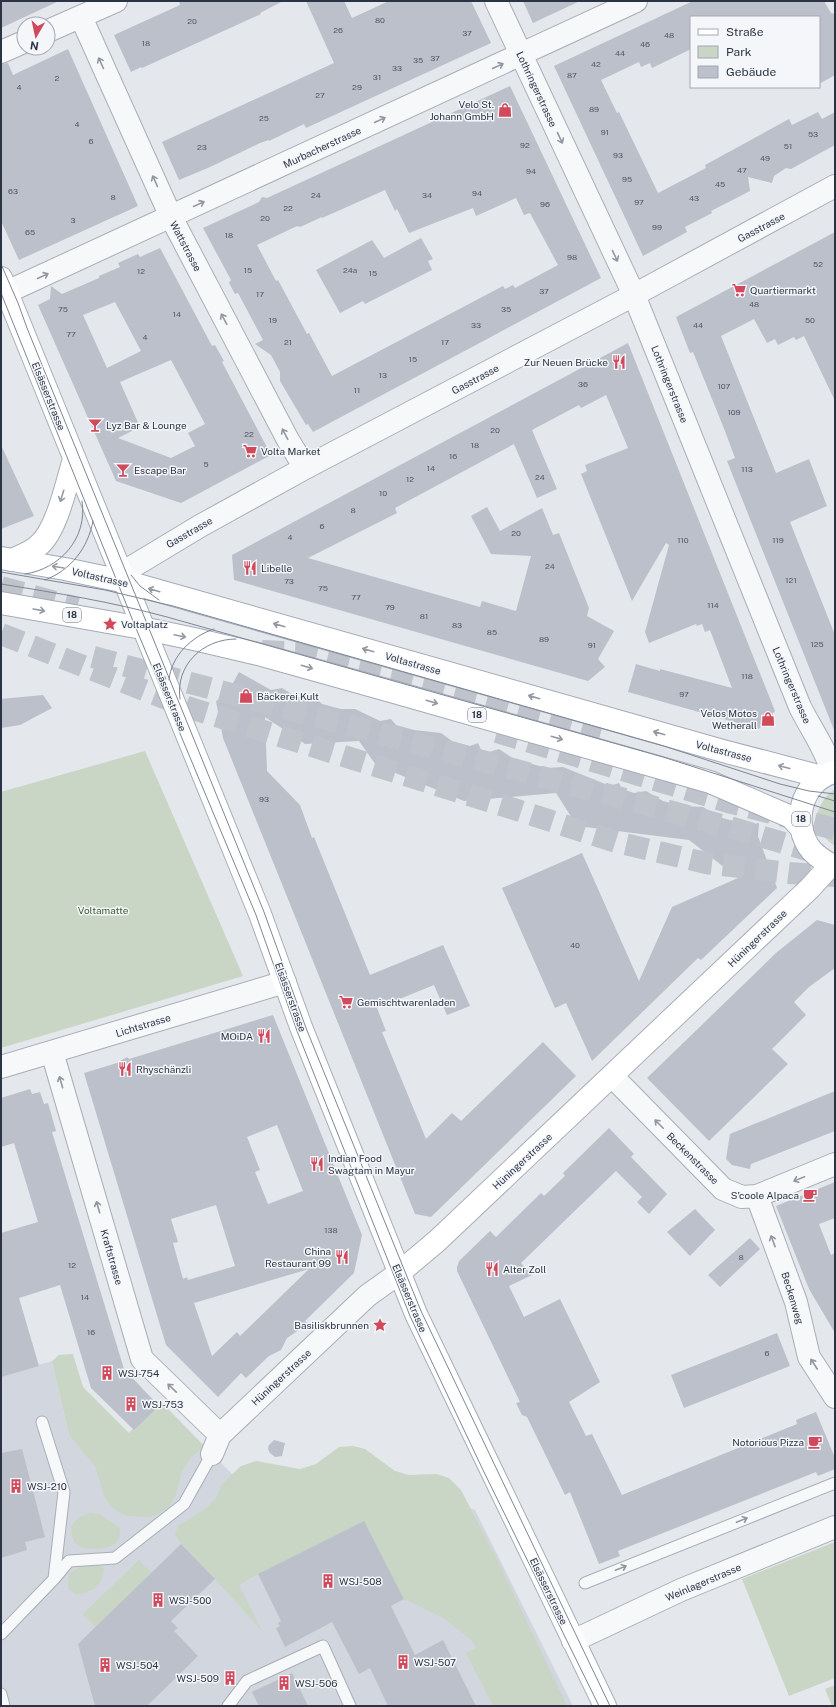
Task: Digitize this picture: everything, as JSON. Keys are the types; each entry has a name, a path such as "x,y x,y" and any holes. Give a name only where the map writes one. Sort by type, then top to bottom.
{"main road":[{"name":"Elsässerstrasse","path":"4,285 142,628 260,914 301,1027 399,1273 428,1340 604,1706"},
{"path":"6,559 34,549 41,544 46,537 55,519 74,459"},
{"name":"Voltastrasse","path":"6,559 124,581 723,750 830,774"},
{"name":"18","path":"1,603 142,628 212,643 303,666 710,782 791,817 802,829"},
{"name":"18","path":"830,774 809,791 803,802 800,815 802,829 808,844 813,851 833,866"},
{"name":"Hüningerstrasse","path":"399,1273 437,1241 833,866"}],"street":[{"path":"56,28 116,1"},
{"name":"Lothringerstrasse","path":"496,1 634,295 800,707 822,748 830,774"},
{"name":"Murbacherstrasse","path":"4,285 171,217 636,1"},
{"name":"Wattstrasse","path":"81,17 171,217 288,440 305,468"},
{"path":"1,52 16,45"},
{"name":"Gasstrasse","path":"124,581 128,570 200,526 305,468 634,295 835,186"},
{"name":"Lichtstrasse","path":"1,1067 285,982"},
{"name":"Kraftstrasse","path":"52,1052 142,1359 216,1444"},
{"name":"Beckenstrasse","path":"612,1076 723,1189 742,1197 757,1196 835,1164"},
{"name":"Beckenweg","path":"757,1196 796,1302 810,1357 835,1397"},
{"name":"Hüningerstrasse","path":"216,1444 367,1296 399,1273"},
{"name":"Weinlagerstrasse","path":"573,1642 681,1590 835,1527"}],"lane":[{"path":"42,1422 64,1492 54,1579"},
{"path":"1,1634 54,1579 69,1561 116,1558 184,1504 216,1444"},
{"path":"585,1583 835,1483"},
{"path":"228,1706 247,1681 323,1646 350,1706"},
{"path":"1,1694 4,1706"}],"shaded area":[{"path":"1,1302 22,1370 52,1361 69,1435 125,1437 160,1401 232,1474 353,1469 475,1510 573,1706 1,1706"}],"green space":[{"name":"Voltamatte","path":"145,751 243,976 1,1048 1,792"},
{"path":"835,789 835,846 829,842 818,828 817,816 818,810 827,795"},
{"path":"73,1354 83,1387 129,1433 160,1401 204,1446 191,1458 182,1471 176,1494 169,1507 158,1514 149,1517 126,1516 114,1509 105,1498 95,1466 69,1435 52,1361 59,1355"},
{"path":"353,1446 365,1449 395,1471 409,1475 437,1474 449,1478 461,1490 499,1563 567,1706 493,1706 466,1653 476,1648 471,1640 445,1619 404,1599 364,1521 239,1585 262,1631 181,1544 175,1534 178,1526 205,1509 216,1498 222,1484 241,1466 256,1461 300,1469 316,1464 339,1447"},
{"path":"90,1513 101,1515 119,1527 120,1536 114,1545 99,1549 88,1549 76,1544 71,1531 73,1524 78,1518"},
{"path":"835,1542 835,1678 789,1696 742,1579"},
{"path":"139,1560 152,1573 96,1628 83,1614"},
{"path":"91,1564 100,1565 104,1569 103,1575 97,1587 78,1595 69,1590 68,1580 70,1573 78,1568"},
{"path":"835,1685 835,1706 832,1706 825,1689"}],"building":[{"path":"1,1 59,1 27,16 16,16 16,21 1,28"},
{"path":"179,1 283,1 260,13 261,14 131,72 114,35 180,5"},
{"path":"306,1 344,1 352,18 389,1 471,1 491,43 306,128 304,124 269,141 260,143 179,180 162,142 334,63"},
{"path":"523,1 580,1 533,23"},
{"path":"693,1 824,1 831,13 835,14 835,75 820,83 820,16 690,16 690,49 652,68 650,63 641,67 639,62 601,80 617,113 619,112 658,193 706,168 705,165 789,119 792,125 818,112 822,119 835,112 835,145 791,169 786,168 774,176 772,183 748,177 750,191 711,211 712,213 685,227 687,232 643,256 554,66"},
{"path":"68,49 138,206 19,260 1,221 1,64 8,63 13,75"},
{"path":"510,86 601,278 313,432 308,424 306,425 280,381 280,372 271,355 255,344 263,340 238,293 235,294 229,283 231,280 203,228 259,202 262,197 267,198","holes":["385,190 395,211 397,209 409,233 473,208 476,216 516,198 524,215 530,213 558,265 515,288 513,285 505,289 503,286 332,376 309,333 307,334 257,245 297,226 300,227"]},
{"path":"835,232 835,401 804,336 796,340 794,337 778,345 775,339 767,343 754,319 721,336 776,473 809,459 827,506 790,522 835,635 834,730 727,461 735,458 725,431 693,352 690,353 676,317"},
{"path":"421,238 433,259 428,261 432,270 365,304 363,301 340,313 316,270 372,240 384,258"},
{"path":"160,248 212,346 215,345 224,361 222,362 271,455 181,503 116,481 38,305 50,299 51,286 62,294 120,267 118,263 138,254 140,257","holes":["115,302 141,351 107,368 83,315","171,360 205,424 188,433 195,446 171,458 118,438 140,427 120,382"]},
{"path":"628,343 775,711 759,729 628,692 636,664 732,688 710,630 705,632 702,624 697,626 696,624 649,643 645,632 669,545 666,543 632,601 581,474 587,471 585,465 628,448 606,395 581,408 579,405 532,430 557,489 537,498 514,444 395,508 397,513 308,558 480,607 482,601 516,611 531,556 491,554 471,516 487,507 500,531 542,508 553,535 559,533 589,608 587,616 614,631 598,659 605,667 588,681 234,580 232,555"},
{"path":"1,445 34,516 1,529"},
{"path":"239,672 271,690 282,688 295,696 310,700 316,698 322,704 341,709 355,709 380,721 391,719 396,725 414,730 441,733 452,741 470,746 478,743 483,754 499,749 514,759 547,768 563,767 610,786 619,783 622,789 634,793 646,791 663,801 682,806 703,807 719,817 748,825 759,823 758,836 777,888 701,960 698,958 592,1061 566,1003 555,1008 502,888 582,853 639,981 672,907 738,878 689,840 577,826 556,793 464,801 376,765 359,741 305,744 265,717 267,771 300,805 312,838 314,837 370,975 443,945 470,1006 447,1015 434,985 377,1008 386,1031 382,1032 426,1139 452,1113 461,1121 543,1042 576,1076 431,1217 415,1214 223,738 216,701 227,694"},
{"path":"43,695 52,708 20,725 1,728 1,699"},
{"path":"817,920 835,925 835,968 809,987 794,1002 806,1015 772,1049 788,1064 709,1141 647,1078 776,953"},
{"path":"273,1015 362,1235 354,1273 305,1321 308,1324 287,1338 281,1350 269,1356 246,1378 241,1373 218,1397 166,1345 84,1073 117,1063 127,1057 129,1059","holes":["277,1125 303,1191 268,1204 255,1172 260,1170 247,1137","216,1205 235,1266 188,1280 187,1277 183,1279 173,1243 178,1242 171,1219","309,1269 240,1336 237,1332 212,1356 194,1303"]},
{"path":"30,1089 32,1094 40,1092 44,1104 48,1103 56,1131 52,1132 124,1369 159,1406 134,1430 91,1388 60,1285 19,1298 39,1366 1,1377 1,1233 38,1222 14,1143 1,1147 1,1098"},
{"path":"835,1091 835,1131 751,1164 750,1169 732,1165 726,1159 730,1134"},
{"path":"609,1128 634,1154 631,1157 667,1194 649,1214 637,1202 642,1197 616,1171 521,1263 532,1275 509,1286 524,1317 560,1299 600,1382 569,1402 586,1436 592,1434 622,1495 797,1424 796,1420 816,1412 835,1458 835,1469 818,1476 816,1472 618,1551 620,1556 599,1564 570,1492 565,1495 527,1417 522,1415 516,1403 520,1402 457,1271 457,1267 459,1261 490,1231 496,1237 541,1193 544,1196 565,1176 563,1173"},
{"path":"835,1182 835,1218 819,1224 831,1255 835,1253 835,1333 809,1289 776,1206"},
{"path":"695,1209 715,1230 690,1256 667,1232"},
{"path":"750,1238 760,1249 720,1287 708,1275"},
{"path":"777,1333 790,1366 684,1408 671,1375"},
{"path":"274,1440 285,1443 282,1456 275,1457 268,1449 269,1445"},
{"name":"WSJ-210","path":"22,1449 45,1537 25,1542 27,1550 1,1558 1,1453"},
{"path":"364,1521 404,1599 391,1606 415,1655 443,1640 476,1706 388,1706 370,1668 359,1674 332,1622 285,1647 276,1628 280,1626 278,1623 281,1621 258,1574"},
{"name":"WSJ-500","path":"181,1544 215,1579 171,1621 178,1628 174,1631 198,1656 147,1706 95,1706 78,1644"},
{"name":"WSJ-506","path":"292,1673 308,1706 259,1706 252,1692"}],"tunnel":[{"path":"1,587 77,608"},
{"path":"1,634 190,708 616,842 706,863 789,873 835,876"},
{"path":"262,651 308,653 442,685 602,728"},
{"path":"93,657 733,828 824,855"},
{"path":"497,732 728,802 835,829"}],"tram line":[{"path":"1,264 264,912 306,1028 421,1311 610,1706"},
{"path":"1,293 135,626 256,915 297,1031 410,1316 483,1470 599,1706"},
{"path":"25,574 50,566 69,550 81,527 83,515 82,501"},
{"path":"45,580 63,570 77,557 87,540 93,521"},
{"path":"1,572 105,590 173,606 664,746 780,784 809,791 835,794"},
{"path":"131,575 140,586 159,600"},
{"path":"1,584 105,602 167,617 663,757 835,812"},
{"path":"169,680 174,663 184,648 198,637 214,629"},
{"path":"180,699 182,675 194,656 202,649 213,644 224,640 236,639"},
{"path":"818,796 835,801"}],"place":[{"name":"Velo St. Johann GmbH","path":"505,110"},
{"name":"Quartiermarkt","path":"739,290"},
{"name":"Zur Neuen Brücke","path":"619,362"},
{"name":"Lyz Bar & Lounge","path":"95,425"},
{"name":"Volta Market","path":"250,451"},
{"name":"Escape Bar","path":"123,470"},
{"name":"Libelle","path":"250,568"},
{"name":"Voltaplatz","path":"110,624"},
{"name":"Bäckerei Kult","path":"246,696"},
{"name":"Velos Motos Wetherall","path":"768,719"},
{"name":"Gemischtwarenladen","path":"346,1002"},
{"name":"MOiDA","path":"264,1036"},
{"name":"Rhyschänzli","path":"125,1069"},
{"name":"Indian Food Swagtam in Mayur","path":"317,1164"},
{"name":"S’coole Alpaca","path":"810,1195"},
{"name":"China Restaurant 99","path":"342,1257"},
{"name":"Alter Zoll","path":"492,1269"},
{"name":"Basiliskbrunnen","path":"380,1325"},
{"name":"WSJ-754","path":"107,1373"},
{"name":"WSJ-753","path":"131,1404"},
{"name":"Notorious Pizza","path":"815,1442"},
{"name":"WSJ-210","path":"16,1486"},
{"name":"WSJ-508","path":"328,1581"},
{"name":"WSJ-500","path":"158,1600"},
{"name":"WSJ-507","path":"403,1662"},
{"name":"WSJ-504","path":"105,1665"},
{"name":"WSJ-509","path":"230,1678"},
{"name":"WSJ-506","path":"284,1683"}]}
